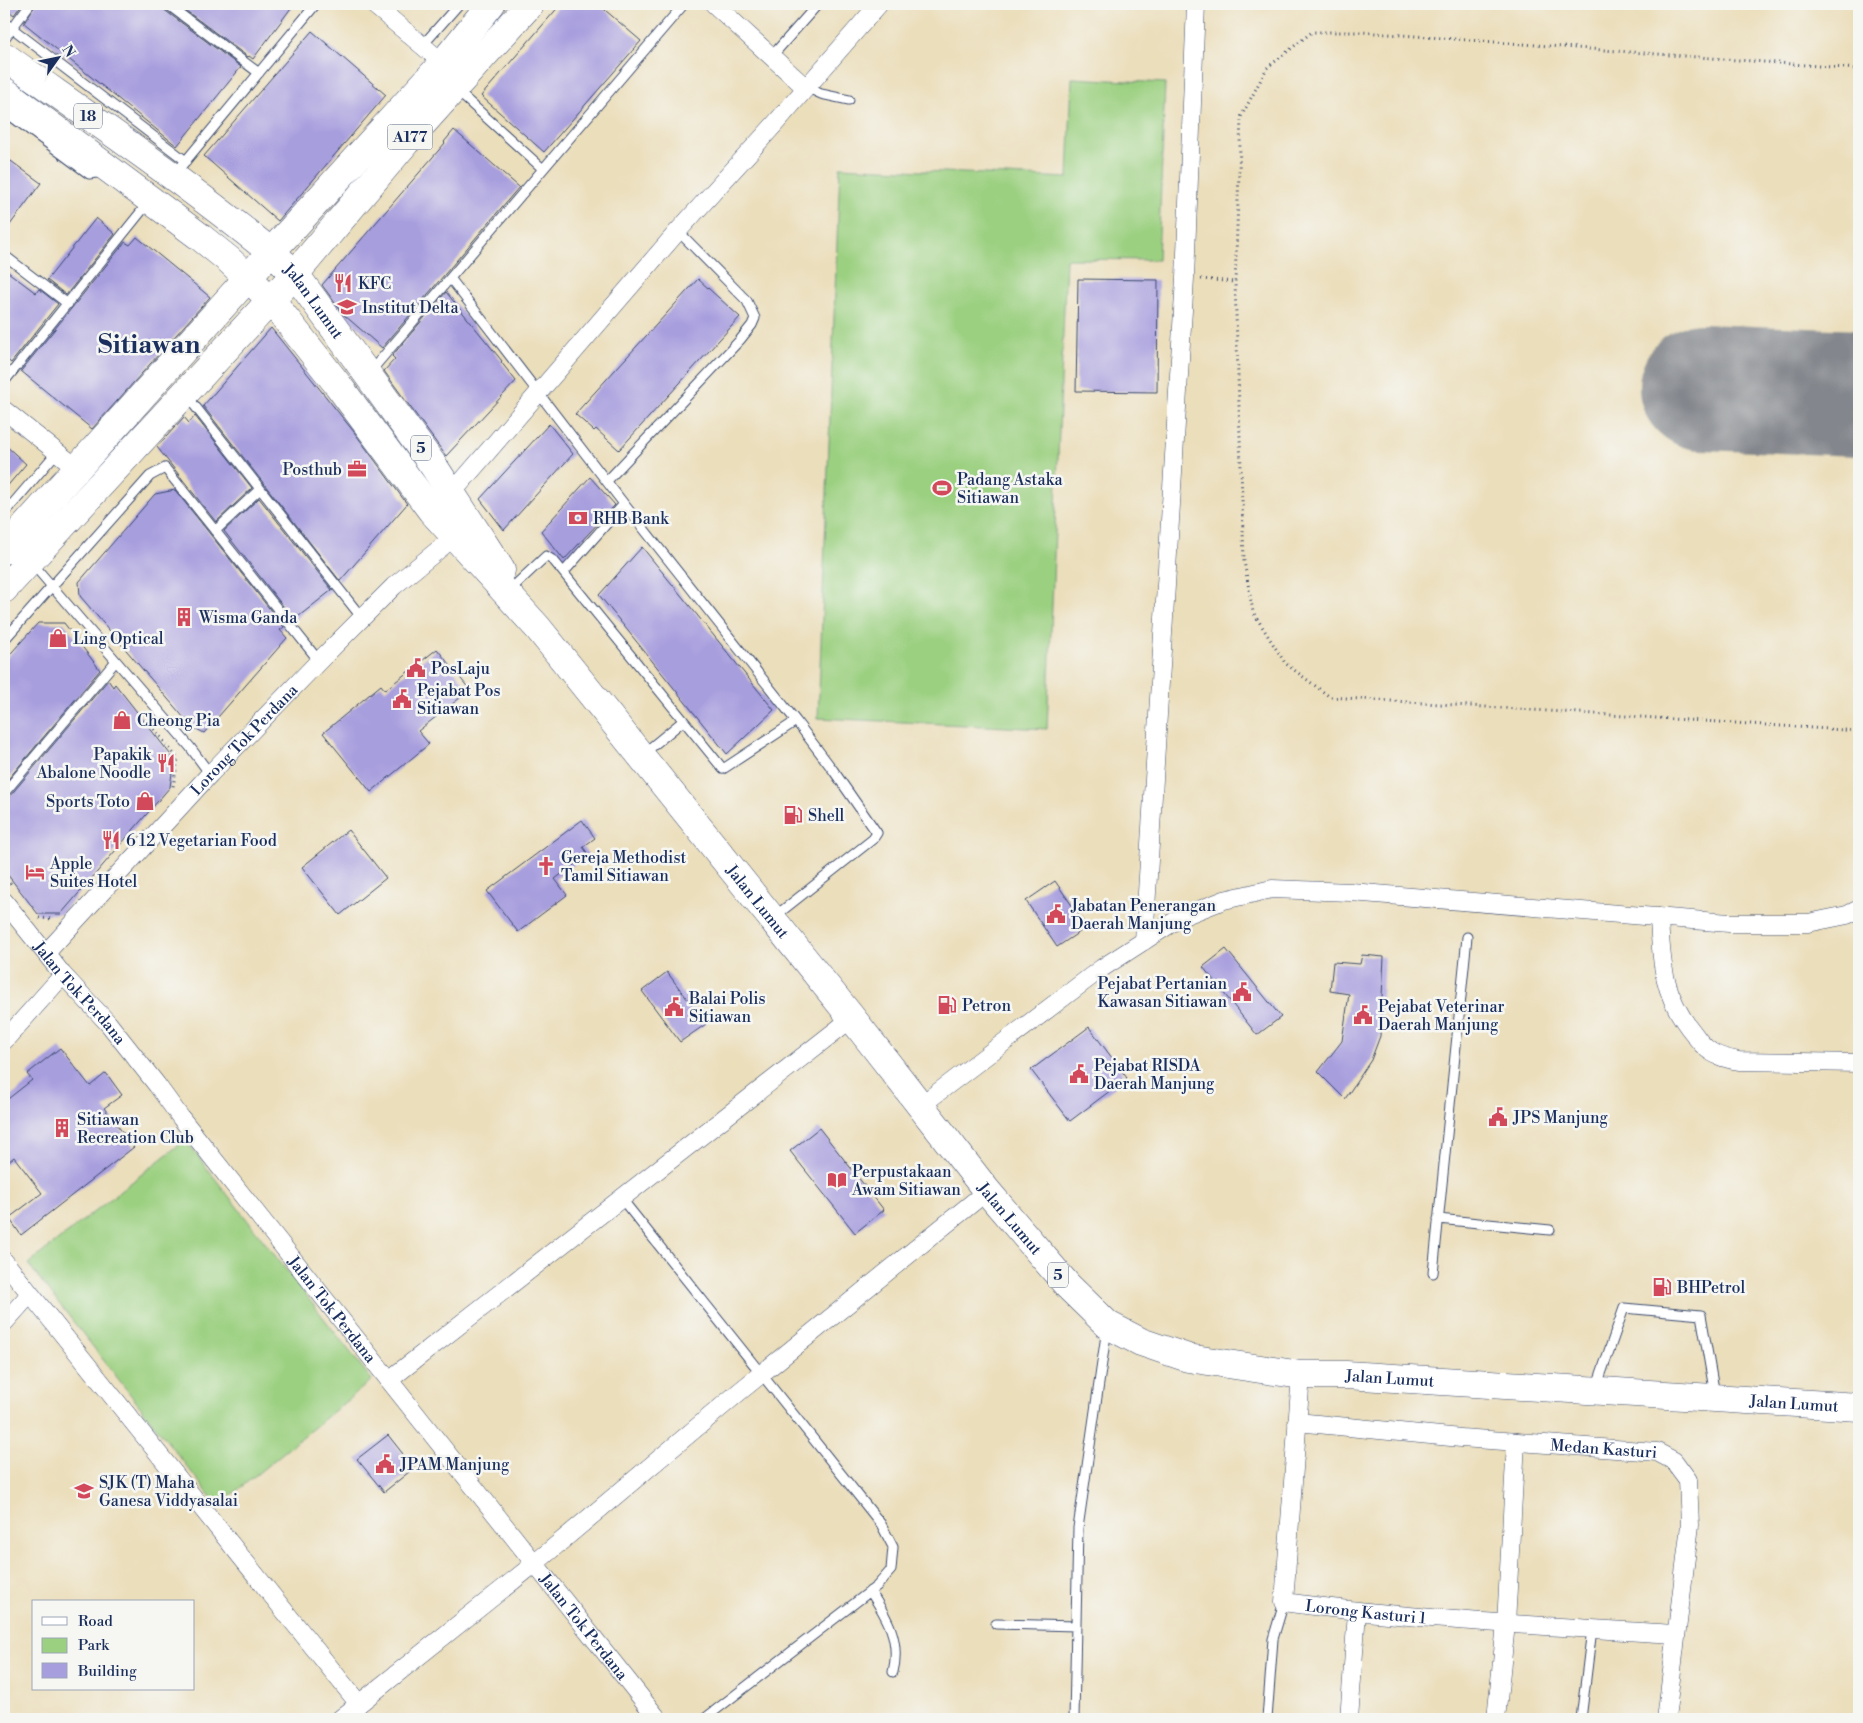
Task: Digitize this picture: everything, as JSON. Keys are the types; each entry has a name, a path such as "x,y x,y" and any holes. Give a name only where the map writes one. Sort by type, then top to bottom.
{"main road":[{"name":"A177","path":"271,252 443,63 491,4"},
{"name":"A177","path":"295,274 406,142 530,4"},
{"name":"Jalan Lumut","path":"4,56 170,166 295,274 433,465 538,628"},
{"name":"Jalan Lumut","path":"4,92 229,260 271,300 338,385 431,510 538,628 852,1018 987,1191 1068,1286 1108,1325 1141,1342 1188,1358 1301,1375 1346,1375 1859,1407"},
{"path":"4,550 67,460 248,278 271,252"},
{"path":"4,589 295,274"}],"street":[{"path":"373,4 443,63"},
{"path":"714,4 806,87"},
{"path":"452,493 678,231 773,126 879,4"},
{"path":"1144,940 1185,278 1196,4"},
{"path":"4,410 67,460"},
{"name":"Lorong Tok Perdana","path":"46,953 210,774 362,618 394,586 454,537"},
{"path":"920,1106 1102,968 1181,917 1224,900 1272,888 1351,892 1729,922 1808,923 1848,915 1859,909"},
{"name":"Jalan Tok Perdana","path":"9,895 46,953 63,975 108,1023 181,1118 658,1719"},
{"path":"1658,917 1660,960 1675,1008 1686,1025 1709,1051 1739,1061 1859,1063"},
{"path":"4,1041 63,975"},
{"path":"390,1380 852,1018"},
{"path":"340,1719 534,1564 761,1374 987,1191"},
{"path":"4,1261 359,1704"},
{"path":"4,1323 30,1294"},
{"name":"Lorong Kasturi 1","path":"1301,1375 1284,1602 1357,1612 1506,1624 1676,1634"},
{"name":"Medan Kasturi","path":"1297,1422 1516,1442 1657,1452 1674,1461 1688,1480 1690,1525 1666,1719"},
{"path":"1496,1719 1506,1624 1516,1442"},
{"path":"1349,1719 1357,1612"}],"lane":[{"path":"4,39 30,4"},
{"path":"167,4 259,73"},
{"path":"170,166 259,73 316,4"},
{"path":"422,46 459,4"},
{"path":"368,374 684,4"},
{"path":"772,56 818,4"},
{"path":"4,22 144,128 170,166"},
{"path":"806,87 821,94 849,100"},
{"path":"455,89 543,168"},
{"path":"4,111 89,174 97,174 104,165"},
{"path":"144,128 170,166"},
{"path":"4,382 150,201"},
{"path":"608,481 740,340 752,326 755,318 748,301 678,231"},
{"path":"4,255 68,304"},
{"path":"450,278 540,392 624,504 796,721 877,833 873,839 772,919"},
{"path":"185,394 362,618"},
{"path":"4,514 67,460"},
{"path":"4,640 150,476 165,468 319,662"},
{"path":"215,531 260,489"},
{"path":"564,572 624,504"},
{"path":"512,588 546,556 564,572 722,769 796,721"},
{"path":"30,560 190,747 210,774"},
{"path":"4,793 116,661"},
{"path":"641,756 683,721"},
{"path":"1433,1272 1467,937"},
{"path":"621,1198 881,1524 893,1547 891,1570 870,1591 704,1719"},
{"path":"1438,1219 1550,1230"},
{"path":"1595,1391 1624,1308 1701,1315 1715,1398"},
{"path":"1074,1719 1078,1528 1108,1325"},
{"path":"870,1591 885,1613 894,1640 897,1658 893,1672"},
{"path":"1267,1719 1273,1639 1284,1602"},
{"path":"996,1624 1076,1626"},
{"path":"1581,1719 1592,1629"}],"path":[{"path":"1859,69 1361,32 1312,32 1267,68 1241,117 1235,282 1244,561 1254,612 1285,663 1330,696 1859,731"},
{"path":"1185,278 1235,282"},
{"path":"148,722 178,759 173,788"},
{"path":"4,875 9,895"},
{"path":"38,917 58,919"}],"green space":[{"name":"Padang Astaka Sitiawan","path":"1072,78 1165,83 1158,260 1066,259 1047,729 818,718 840,167 1068,178"},
{"path":"185,1140 372,1380 218,1506 28,1264"}],"building":[{"path":"4,4 22,4 14,15 4,7"},
{"path":"36,4 161,4 163,9 241,67 177,146 24,23"},
{"path":"177,4 294,4 253,59"},
{"path":"561,4 598,4 641,41 544,152 481,96"},
{"path":"312,31 386,95 278,221 204,156"},
{"path":"454,130 519,187 382,348 343,314 322,285 445,143"},
{"path":"4,156 41,183 4,233"},
{"path":"96,218 115,234 66,295 47,280"},
{"path":"137,237 210,297 92,429 21,371 125,242 130,245"},
{"path":"4,269 36,293 39,289 58,304 11,363 4,357"},
{"path":"698,279 740,317 619,450 596,429 594,431 575,414"},
{"path":"1078,279 1158,280 1157,392 1076,391"},
{"path":"446,292 516,381 446,456 384,371 395,359 392,356"},
{"path":"271,328 354,432 407,504 340,581 203,406"},
{"path":"195,416 252,488 216,522 157,447 184,417 189,423"},
{"path":"549,424 573,454 504,530 480,499"},
{"path":"4,444 26,464 4,490"},
{"name":"RHB Bank","path":"590,477 615,505 564,560 541,531"},
{"name":"Wisma Ganda","path":"175,490 284,627 280,630 287,638 204,733 191,726 80,596 79,582 155,494"},
{"path":"259,498 332,590 294,620 224,531"},
{"path":"642,547 774,710 727,754 599,595"},
{"path":"38,623 64,623 100,670 4,784 4,661"},
{"path":"437,649 470,690 418,731 429,744 371,792 323,733 381,685 385,690"},
{"path":"108,680 113,687 115,684 174,759 170,787 61,914 38,914 4,870 4,799 9,797"},
{"name":"Gereja Methodist Tamil Sitiawan","path":"582,820 595,838 583,847 588,854 555,879 567,895 518,932 487,891"},
{"path":"348,830 386,878 340,915 302,867"},
{"name":"Jabatan Penerangan Daerah Manjung","path":"1055,881 1087,927 1057,947 1026,901"},
{"name":"Pejabat Pertanian Kawasan Sitiawan","path":"1226,949 1281,1017 1257,1035 1203,967"},
{"name":"Pejabat Veterinar Daerah Manjung","path":"1362,955 1384,957 1380,1036 1371,1060 1345,1099 1318,1072 1342,1041 1349,994 1330,991 1333,962 1360,964"},
{"name":"Balai Polis Sitiawan","path":"667,972 706,1024 680,1042 642,991"},
{"name":"Pejabat RISDA Daerah Manjung","path":"1089,1027 1127,1078 1070,1121 1031,1070"},
{"name":"Sitiawan Recreation Club","path":"60,1048 90,1086 106,1073 122,1095 104,1108 134,1147 21,1235 9,1218 42,1193 14,1157 4,1165 4,1102 32,1080 27,1074"},
{"name":"Perpustakaan Awam Sitiawan","path":"819,1128 884,1210 855,1233 790,1151"},
{"name":"JPAM Manjung","path":"388,1435 414,1468 384,1492 357,1459"}],"runway":[{"path":"1702,387 1859,393"}],"place":[{"name":"KFC","path":"343,283"},
{"name":"Institut Delta","path":"347,307"},
{"name":"Posthub","path":"357,469"},
{"name":"Padang Astaka Sitiawan","path":"942,488"},
{"name":"RHB Bank","path":"578,518"},
{"name":"Wisma Ganda","path":"184,617"},
{"name":"Ling Optical","path":"58,638"},
{"name":"PosLaju","path":"416,668"},
{"name":"Pejabat Pos Sitiawan","path":"402,699"},
{"name":"Cheong Pia","path":"122,720"},
{"name":"Papakik Abalone Noodle","path":"166,763"},
{"name":"Sports Toto","path":"145,801"},
{"name":"Shell","path":"793,815"},
{"name":"6 12 Vegetarian Food","path":"111,840"},
{"name":"Gereja Methodist Tamil Sitiawan","path":"546,866"},
{"name":"Apple Suites Hotel","path":"35,872"},
{"name":"Jabatan Penerangan Daerah Manjung","path":"1056,914"},
{"name":"Pejabat Pertanian Kawasan Sitiawan","path":"1242,992"},
{"name":"Petron","path":"947,1005"},
{"name":"Balai Polis Sitiawan","path":"674,1007"},
{"name":"Pejabat Veterinar Daerah Manjung","path":"1363,1015"},
{"name":"Pejabat RISDA Daerah Manjung","path":"1079,1074"},
{"name":"JPS Manjung","path":"1498,1117"},
{"name":"Sitiawan Recreation Club","path":"62,1128"},
{"name":"Perpustakaan Awam Sitiawan","path":"837,1180"},
{"name":"BHPetrol","path":"1662,1287"},
{"name":"JPAM Manjung","path":"385,1464"},
{"name":"SJK (T) Maha Ganesa Viddyasalai","path":"84,1491"}],"district":[{"name":"Sitiawan","path":"149,344"}]}
